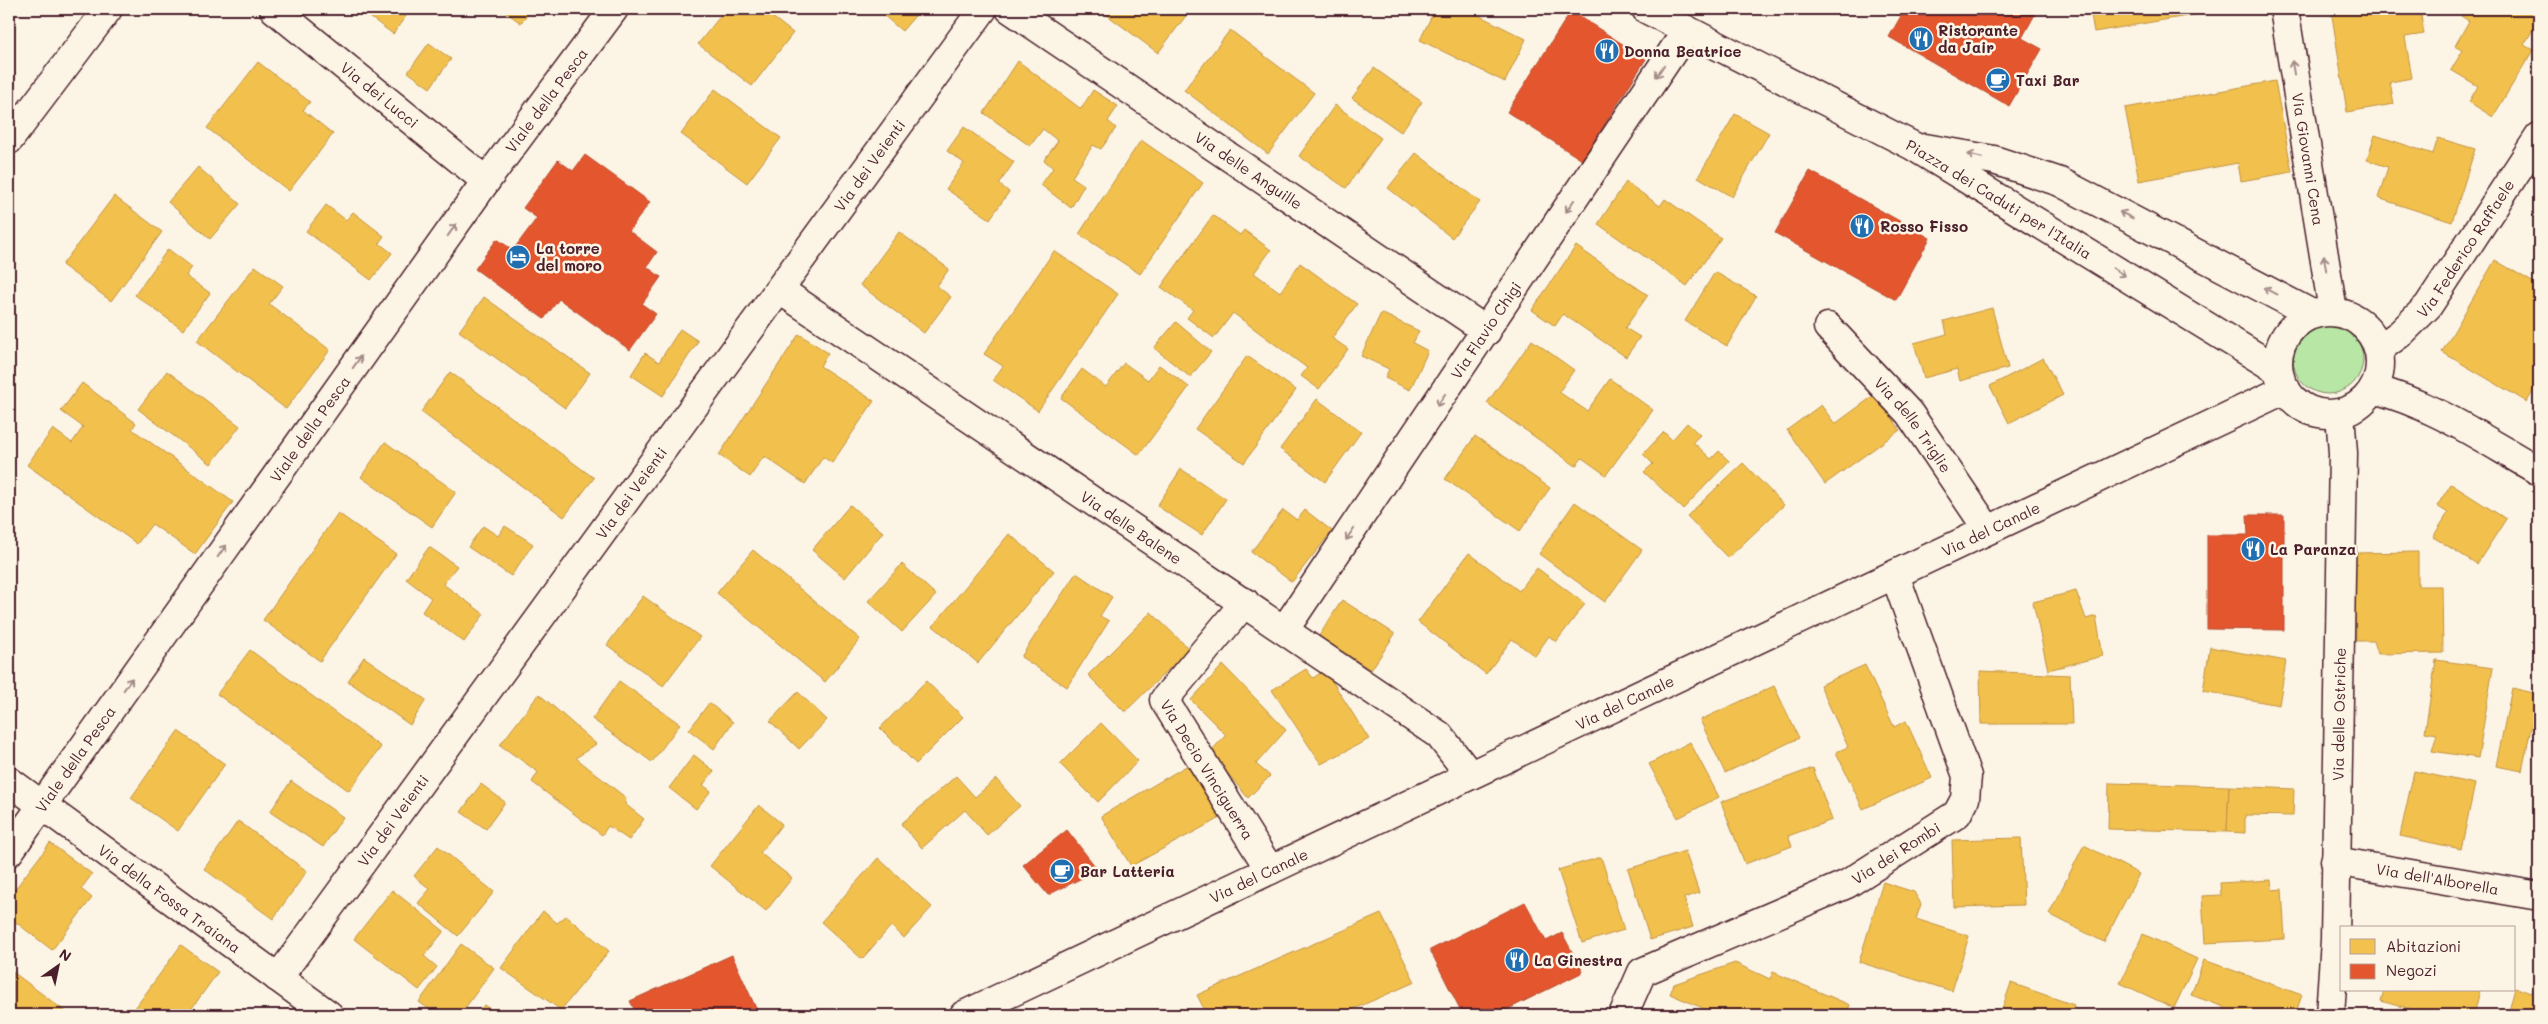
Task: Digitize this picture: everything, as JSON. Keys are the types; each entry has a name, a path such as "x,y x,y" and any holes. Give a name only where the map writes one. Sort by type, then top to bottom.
{"street":[{"path":"9,140 108,9"},
{"name":"Via dei Lucci","path":"274,9 486,181"},
{"name":"Viale della Pesca","path":"9,852 486,181 614,9"},
{"name":"Via dei Veienti","path":"278,978 983,9"},
{"name":"Via delle Anguille","path":"1010,9 1487,331"},
{"path":"1646,9 1913,146"},
{"name":"Via Giovanni Cena","path":"2284,9 2323,313"},
{"name":"Via Flavio Chigi","path":"1285,629 1487,331 1687,30"},
{"name":"Via Federico Raffaele","path":"2379,349 2402,333 2428,306 2539,137"},
{"name":"Piazza dei Caduti per l'Italia","path":"1913,146 1994,160 2060,182 2323,313 2353,317 2369,331 2379,349"},
{"name":"Piazza dei Caduti per l'Italia","path":"1913,146 2282,380 2300,405 2320,413 2340,413"},
{"name":"Via delle Balene","path":"780,290 1285,629 1439,735 1470,775"},
{"path":"2282,380 2280,349 2287,334 2298,322 2323,313"},
{"name":"Via delle Triglie","path":"1828,327 1909,413 1988,530"},
{"path":"2340,413 2359,405 2373,389 2380,369 2379,349"},
{"name":"Via del Canale","path":"964,1015 1988,530 2282,380"},
{"path":"2373,389 2403,398 2430,410 2539,471"},
{"name":"Via delle Ostriche","path":"2330,1015 2335,940 2343,452 2340,413"},
{"name":"Via dei Rombi","path":"1623,1015 1642,972 1847,884 1957,814 1965,799 1967,776 1894,575"},
{"name":"Via Decio Vinciguerra","path":"1245,602 1164,700 1270,870"},
{"name":"Via della Fossa Traiana","path":"9,781 329,1015"},
{"name":"Via dell'Alborella","path":"2335,861 2539,896"}],"green space":[{"path":"2328,324 2341,327 2353,334 2360,346 2363,359 2360,372 2353,384 2341,391 2328,394 2315,391 2303,384 2296,372 2293,359 2296,346 2303,334 2315,327"}],"building: Abitazioni":[{"path":"359,9 411,9 393,34"},
{"path":"501,9 531,9 521,23"},
{"path":"726,9 762,9 793,33 752,86 698,44"},
{"path":"876,9 921,9 902,31"},
{"path":"1099,9 1191,9 1158,53"},
{"path":"1435,9 1466,9 1526,39 1505,82 1420,40"},
{"path":"2090,9 2228,9 2094,32"},
{"path":"2331,9 2420,9 2424,34 2405,37 2412,78 2390,82 2394,104 2347,112"},
{"path":"2465,9 2539,9 2539,19 2524,45 2533,50 2493,117 2469,102 2478,86 2451,70 2463,50 2455,46 2469,21 2461,16"},
{"path":"1230,30 1314,93 1268,154 1184,90"},
{"path":"429,43 451,59 430,88 408,72"},
{"path":"1018,61 1081,109 1093,90 1118,106 1108,121 1116,128 1101,149 1093,145 1072,177 1084,185 1071,208 1041,185 1053,168 1044,160 1058,141 1043,129 1030,146 984,113"},
{"path":"258,62 310,102 303,110 333,134 289,191 207,128"},
{"path":"1374,68 1422,102 1401,132 1352,98"},
{"path":"2275,81 2292,172 2241,181 2238,163 2139,181 2125,108"},
{"path":"715,89 781,138 747,183 681,134"},
{"path":"1335,105 1381,138 1346,188 1299,156"},
{"path":"1735,114 1769,133 1732,197 1698,177"},
{"path":"964,127 1014,162 999,184 1009,192 990,219 946,189 964,163 947,151"},
{"path":"2375,135 2433,154 2438,138 2475,149 2452,222 2378,198 2388,167 2367,160"},
{"path":"1141,140 1203,183 1140,274 1079,234"},
{"path":"1416,153 1480,202 1452,238 1388,188"},
{"path":"198,167 240,204 210,239 168,202"},
{"path":"1626,182 1660,206 1665,199 1721,238 1687,286 1598,224"},
{"path":"114,196 162,232 111,301 62,265"},
{"path":"326,205 346,220 353,212 384,236 379,243 392,253 371,280 306,231"},
{"path":"1213,215 1240,235 1244,230 1271,250 1254,273 1280,292 1300,263 1357,304 1332,338 1348,349 1319,389 1301,376 1307,368 1233,313 1214,338 1187,318 1193,310 1161,287"},
{"path":"899,232 949,269 937,286 951,297 924,333 860,285"},
{"path":"1576,246 1648,295 1625,328 1640,337 1626,357 1563,314 1555,326 1532,310"},
{"path":"168,249 192,267 186,276 210,293 183,330 135,295"},
{"path":"1054,251 1118,294 1038,411 993,380 1003,366 984,354"},
{"path":"2495,260 2539,286 2539,381 2527,402 2442,352"},
{"path":"255,266 283,286 269,304 330,350 286,409 197,341"},
{"path":"1715,272 1756,296 1727,346 1685,321"},
{"path":"484,297 590,373 565,408 459,331"},
{"path":"1992,308 2008,368 1960,381 1957,369 1924,378 1914,343 1947,334 1944,321"},
{"path":"1381,313 1419,331 1413,343 1428,351 1410,390 1385,378 1389,369 1361,356"},
{"path":"1176,322 1211,352 1190,377 1154,348"},
{"path":"680,329 698,341 663,396 631,375 645,353 659,362"},
{"path":"799,334 828,353 820,366 874,401 832,463 823,457 805,484 764,456 750,477 719,455"},
{"path":"1532,340 1574,370 1559,392 1587,411 1610,379 1653,410 1606,475 1582,458 1576,466 1487,403"},
{"path":"1247,356 1296,390 1244,463 1195,429"},
{"path":"2043,358 2063,395 2009,423 1990,386"},
{"path":"1124,363 1148,380 1159,365 1189,387 1139,455 1061,398 1082,369 1106,387"},
{"path":"167,371 240,426 211,464 138,409"},
{"path":"450,372 594,478 564,517 421,412"},
{"path":"82,383 136,423 132,429 233,502 195,554 152,524 137,544 27,465 53,429 72,443 83,427 61,411"},
{"path":"1876,394 1900,430 1825,484 1787,430 1821,405 1835,424"},
{"path":"1317,399 1361,432 1325,482 1280,449"},
{"path":"1687,423 1700,435 1693,442 1711,459 1719,451 1729,461 1683,509 1644,472 1653,464 1643,454 1664,432 1672,440"},
{"path":"1475,436 1550,488 1520,531 1445,479"},
{"path":"385,442 456,492 432,527 361,477"},
{"path":"1743,463 1784,505 1728,558 1687,516"},
{"path":"1181,469 1226,499 1202,535 1157,506"},
{"path":"2451,484 2506,519 2477,564 2433,537 2448,513 2437,506"},
{"path":"1575,502 1642,550 1605,602 1539,554"},
{"path":"850,505 883,532 845,578 812,550"},
{"path":"1283,510 1297,520 1305,510 1332,531 1292,582 1251,552"},
{"path":"338,513 396,554 320,661 263,620"},
{"path":"483,526 498,536 505,526 533,544 511,576 468,547"},
{"path":"1009,534 1054,571 978,663 933,626"},
{"path":"429,547 457,566 443,584 484,614 464,642 422,612 431,598 406,579"},
{"path":"753,550 860,639 825,682 717,593"},
{"path":"2418,552 2418,586 2442,586 2443,653 2378,654 2374,641 2356,641 2354,553"},
{"path":"1469,553 1519,591 1537,568 1585,604 1556,642 1549,636 1535,656 1512,639 1486,674 1418,622"},
{"path":"902,564 936,595 902,632 868,601"},
{"path":"1076,573 1112,597 1100,616 1109,621 1067,687 1021,657"},
{"path":"2076,591 2086,619 2096,616 2103,656 2048,670 2033,602"},
{"path":"643,596 700,637 663,686 607,645"},
{"path":"1342,600 1395,634 1371,670 1319,636"},
{"path":"1151,612 1189,649 1125,712 1088,675"},
{"path":"2210,647 2286,661 2279,705 2203,691"},
{"path":"250,650 381,747 349,791 217,694"},
{"path":"364,657 426,700 410,725 348,681"},
{"path":"2436,660 2493,668 2478,758 2432,751 2437,734 2425,732"},
{"path":"1223,665 1286,730 1256,764 1270,776 1248,798 1210,752 1226,735 1191,700"},
{"path":"1865,665 1894,727 1906,721 1932,778 1863,809 1836,752 1848,747 1820,685"},
{"path":"1306,669 1313,678 1325,670 1369,739 1321,764 1272,690"},
{"path":"1980,671 2070,675 2072,724 1981,724"},
{"path":"619,681 680,724 652,762 592,719"},
{"path":"926,681 963,717 916,764 880,728"},
{"path":"1774,686 1799,738 1725,773 1700,720"},
{"path":"2512,688 2538,694 2522,771 2496,766"},
{"path":"798,692 827,720 799,749 770,721"},
{"path":"539,694 596,744 576,758 626,798 625,804 644,819 629,840 608,826 602,835 532,782 538,772 500,745"},
{"path":"709,703 733,722 714,749 689,730"},
{"path":"1101,723 1138,761 1098,802 1060,764"},
{"path":"178,731 225,764 178,831 131,798"},
{"path":"1690,742 1719,797 1678,818 1649,764"},
{"path":"694,755 714,771 703,785 711,791 696,809 669,788"},
{"path":"1188,765 1220,818 1131,866 1101,816"},
{"path":"1813,768 1832,820 1788,836 1792,846 1745,864 1721,802"},
{"path":"2414,771 2475,784 2461,849 2400,836"},
{"path":"956,776 975,797 996,779 1020,806 987,835 965,810 922,848 901,824"},
{"path":"291,781 343,817 323,847 270,812"},
{"path":"2109,783 2229,786 2227,832 2108,829"},
{"path":"481,784 505,802 486,829 461,812"},
{"path":"2229,786 2294,789 2293,816 2245,815 2245,833 2227,832"},
{"path":"759,805 782,824 760,853 792,878 766,911 710,866"},
{"path":"238,821 307,871 273,919 204,869"},
{"path":"2021,838 2024,905 1954,907 1952,840"},
{"path":"50,843 92,874 81,889 92,898 52,950 9,917 9,897"},
{"path":"2084,845 2139,874 2104,942 2049,914"},
{"path":"438,846 494,892 458,936 418,903 430,889 414,876"},
{"path":"1685,851 1699,893 1684,898 1693,927 1650,940 1628,869"},
{"path":"1601,857 1624,930 1582,943 1558,870"},
{"path":"878,858 932,907 904,938 891,926 862,959 821,922"},
{"path":"2271,880 2272,890 2282,889 2285,939 2205,943 2202,896 2221,895 2220,883"},
{"path":"1883,882 1914,892 1921,904 1916,919 1969,936 1952,991 1859,962"},
{"path":"392,890 444,931 424,956 437,967 419,990 354,939"},
{"path":"543,911 557,923 566,916 609,951 561,1010 501,968"},
{"path":"1381,914 1415,982 1340,1015 1207,1015 1197,995"},
{"path":"2143,934 2197,959 2174,1008 2120,983"},
{"path":"461,944 494,968 460,1015 437,1015 419,1002"},
{"path":"181,945 218,972 187,1015 130,1015"},
{"path":"2204,960 2302,995 2295,1015 2221,1015 2224,1007 2191,995"},
{"path":"1735,963 1770,979 1773,972 1850,1005 1846,1015 1719,1015 1670,994 1674,984"},
{"path":"2539,968 2539,1015 2508,1015 2516,988 2532,993"},
{"path":"9,969 70,1015 9,1015"},
{"path":"2011,983 2074,1005 2071,1015 2000,1015"},
{"path":"2383,992 2480,992 2474,1015 2433,1015 2381,1001"},
{"path":"484,1005 499,1015 476,1015"}],"building: Negozi":[{"path":"1888,9 2038,9 2022,38 2042,49 2009,106 1889,37 1901,16"},
{"path":"1571,11 1646,59 1582,160 1507,112"},
{"path":"585,155 650,202 629,231 657,252 647,267 661,277 642,304 656,314 630,350 559,299 544,319 475,269 497,239 513,250 537,218 523,208 558,160 573,171"},
{"path":"1810,171 1930,238 1896,300 1775,233"},
{"path":"2247,515 2284,515 2284,630 2207,629 2207,535 2248,535"},
{"path":"1067,830 1098,870 1048,895 1023,865"},
{"path":"1525,902 1546,941 1562,933 1583,972 1496,1015 1463,1015 1430,950"},
{"path":"732,955 759,1015 637,1015 630,1001"}],"place":[{"name":"Ristorante da Jair","path":"1921,39"},
{"name":"Donna Beatrice","path":"1607,51"},
{"name":"Taxi Bar","path":"1998,80"},
{"name":"Rosso Fisso","path":"1862,226"},
{"name":"La torre del moro","path":"518,257"},
{"name":"La Paranza","path":"2253,549"},
{"name":"Bar Latteria","path":"1062,871"},
{"name":"La Ginestra","path":"1517,960"}]}
